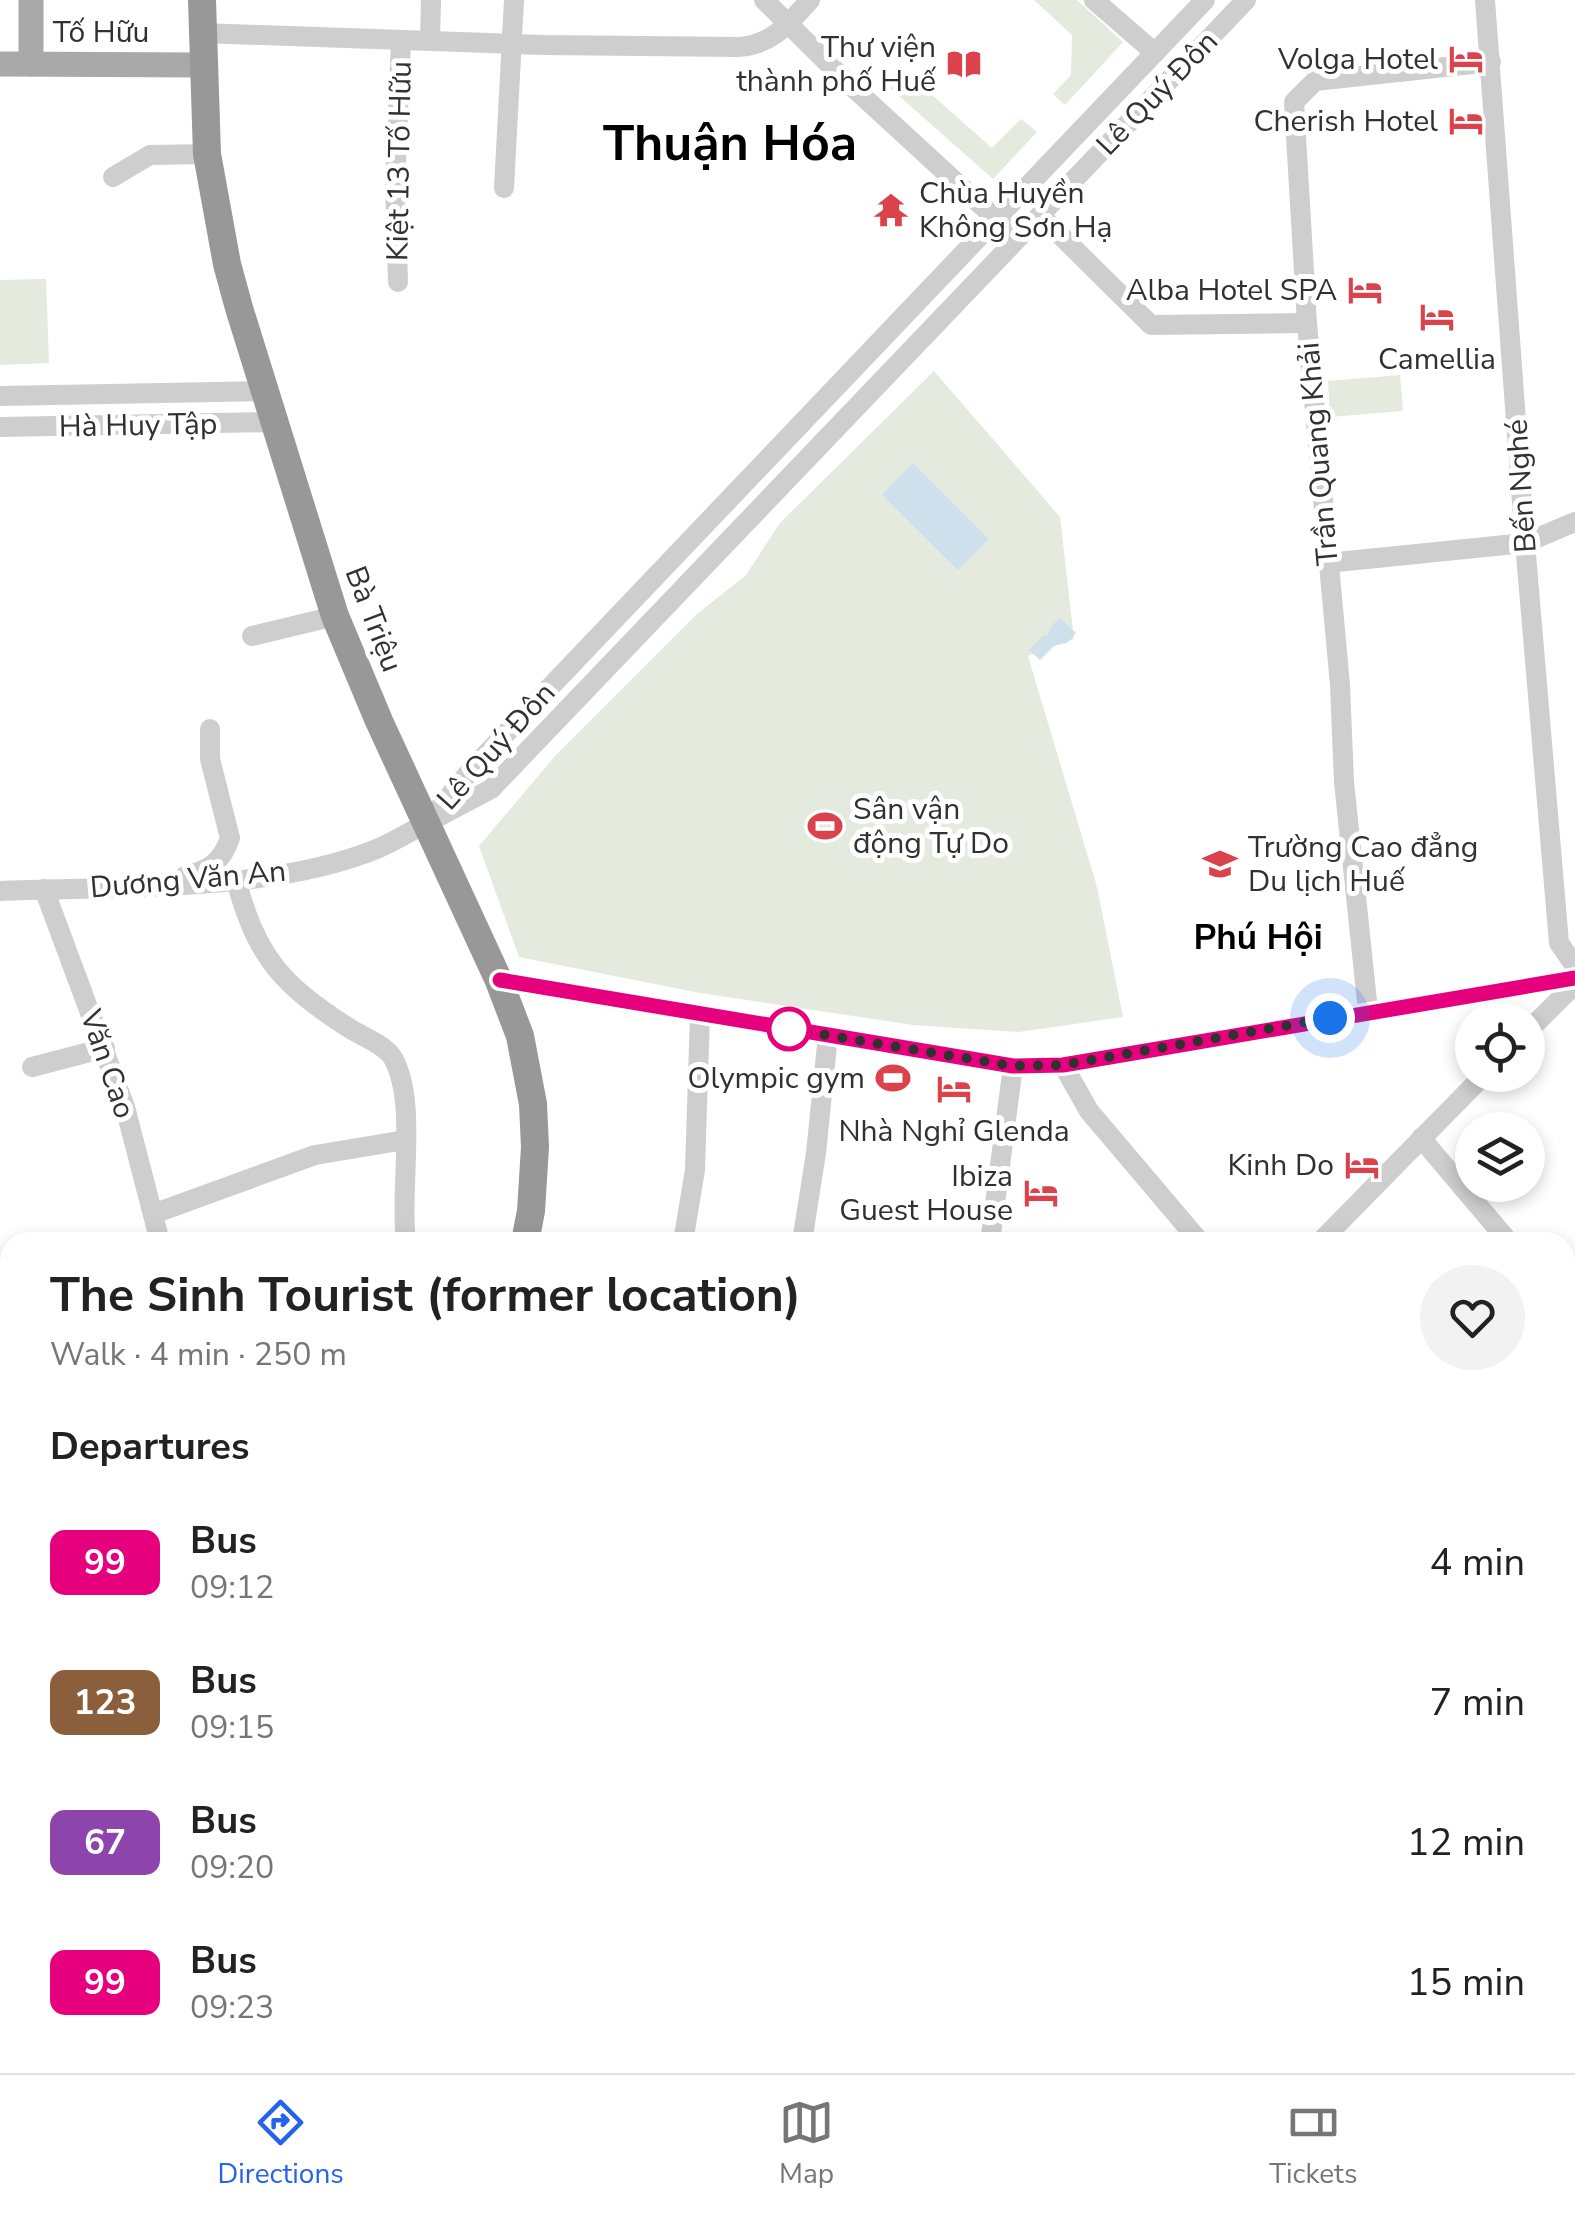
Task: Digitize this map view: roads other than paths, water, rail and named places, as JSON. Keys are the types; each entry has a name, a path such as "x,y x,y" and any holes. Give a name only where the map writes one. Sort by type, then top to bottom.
{"highway":[{"name":"Bà Triệu","path":"202,0 207,154 227,264 336,616 379,720 500,980 520,1036 533,1104 531,1211 527,1232"}],"main road":[{"path":"31,64 32,0"},
{"name":"Tố Hữu","path":"0,64 202,65"}],"street":[{"path":"430,41 431,0"},
{"path":"504,188 514,0"},
{"path":"764,0 1018,238"},
{"path":"202,33 512,44 750,46 778,34 810,0"},
{"path":"1094,0 1155,53"},
{"name":"Lê Quý Đôn","path":"427,823 469,772 1205,0"},
{"name":"Lê Quý Đôn","path":"427,823 491,790 1246,0"},
{"name":"Bến Nghé","path":"1485,0 1559,943 1575,966"},
{"name":"Kiệt 13 Tố Hữu","path":"398,282 395,185 401,40"},
{"name":"Trần Quang Khải","path":"1368,1011 1344,782 1340,685 1306,323 1294,102 1314,81 1491,62"},
{"path":"113,177 150,155 207,154"},
{"path":"1040,215 1151,325 1306,323"},
{"name":"Hà Huy Tập","path":"0,396 266,391"},
{"name":"Hà Huy Tập","path":"0,427 276,422"},
{"path":"1328,562 1525,544 1575,522"},
{"path":"695,534 717,554"},
{"path":"252,636 336,616"},
{"path":"159,884 204,871 217,862 230,838 210,759 210,729"},
{"name":"Dương Văn An","path":"0,891 236,879 329,863 378,848 427,823"},
{"path":"236,879 245,917 265,958 309,1002 391,1054 402,1087 406,1232"},
{"name":"Văn Cao","path":"44,889 105,1048 158,1232"},
{"path":"500,980 1013,1066 1063,1065 1368,1011 1575,981"},
{"path":"1545,1013 1575,981"},
{"path":"685,1232 695,1170 700,1014"},
{"path":"804,1232 828,1035"},
{"path":"32,1067 105,1048"},
{"path":"1063,1065 1089,1111 1192,1232"},
{"path":"991,1232 1013,1066"},
{"path":"1330,1232 1467,1092"},
{"path":"1421,1138 1501,1232"},
{"path":"153,1214 315,1155 404,1140"}],"water":[{"path":"913,463 989,539 958,570 882,495"},
{"path":"1060,618 1076,633 1040,660 1029,650 1048,636 1051,626"}],"place":[{"name":"Volga Hotel","path":"1466,59"},
{"name":"Thư viện thành phố Huế","path":"964,64"},
{"name":"Cherish Hotel","path":"1466,121"},
{"name":"Chùa Huyền Không Sơn Hạ","path":"891,210"},
{"name":"Alba Hotel SPA","path":"1365,290"},
{"name":"Camellia","path":"1437,317"},
{"name":"Sân vận động Tự Do","path":"825,826"},
{"name":"Trường Cao đẳng Du lịch Huế","path":"1220,864"},
{"name":"Olympic gym","path":"893,1078"},
{"name":"Nhà Nghỉ Glenda","path":"954,1089"},
{"name":"Kinh Do","path":"1362,1165"},
{"name":"Ibiza Guest House","path":"1041,1193"}],"district":[{"name":"Thuận Hóa","path":"730,142"},
{"name":"Phú Hội","path":"1258,937"}]}
